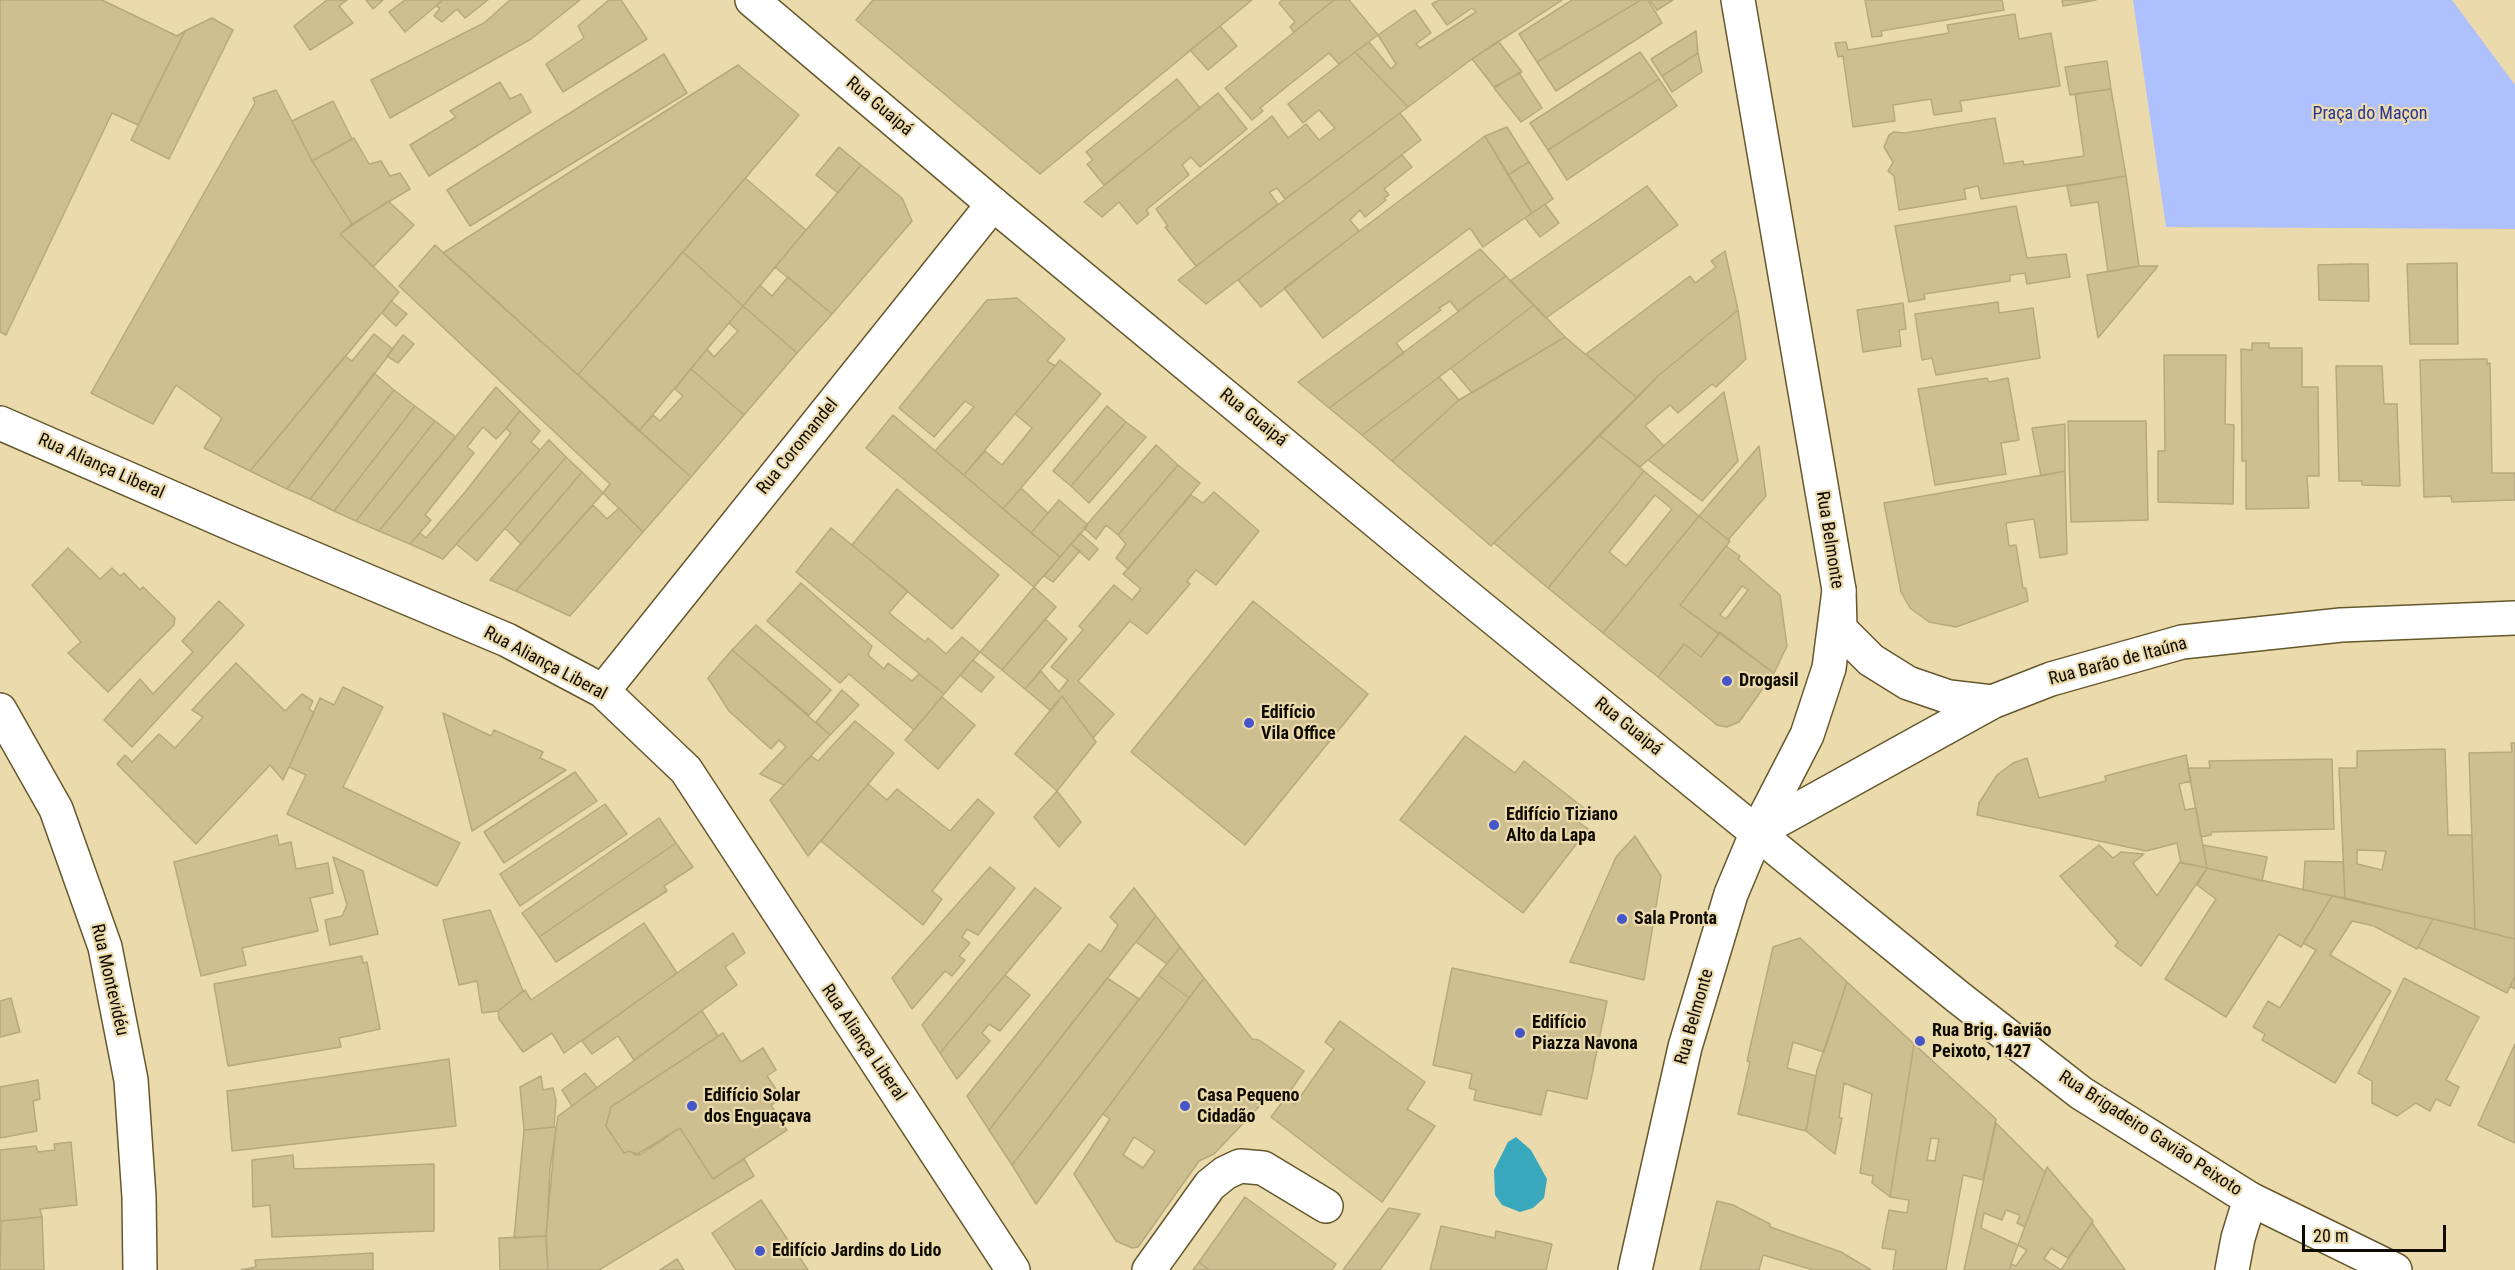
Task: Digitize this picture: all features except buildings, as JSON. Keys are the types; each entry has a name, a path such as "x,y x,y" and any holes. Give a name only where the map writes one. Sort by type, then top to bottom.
{"street":[{"name":"Rua Guaipá","path":"752,0 993,204 1757,832"},
{"name":"Rua Belmonte","path":"1635,1270 1685,1047 1731,894 1757,832 1807,735 1829,668 1839,590 1738,0"},
{"name":"Rua Coromandel","path":"603,691 993,204"},
{"name":"Rua Aliança Liberal","path":"0,423 507,640 603,691 686,770 1013,1270"},
{"path":"1839,590 1840,629 1871,660 1908,683 1949,697 1992,702"},
{"name":"Rua Barão de Itaúna","path":"1757,832 1992,702 2051,679 2182,642 2341,625 2515,618"},
{"name":"Rua Montevidéu","path":"0,710 56,809 105,947 131,1080 139,1197 140,1270"},
{"name":"Rua Brigadeiro Gavião Peixoto","path":"1757,832 2081,1093 2250,1199 2395,1270"},
{"path":"1149,1270 1210,1185 1225,1173 1240,1166 1263,1168 1326,1206"},
{"path":"2232,1270 2238,1238 2250,1199"}],"green space":[{"name":"Praça do Maçon","path":"2133,0 2452,0 2515,85 2515,229 2166,227"}],"shaded area":[{"path":"1516,1137 1531,1150 1547,1179 1544,1198 1533,1208 1520,1212 1502,1205 1495,1195 1494,1170 1508,1142"}],"place":[{"name":"Drogasil","path":"1727,681"},
{"name":"Edifício Vila Office","path":"1249,723"},
{"name":"Edifício Tiziano Alto da Lapa","path":"1494,825"},
{"name":"Sala Pronta","path":"1622,919"},
{"name":"Edifício Piazza Navona","path":"1520,1033"},
{"name":"Rua Brig. Gavião Peixoto, 1427","path":"1920,1041"},
{"name":"Edifício Solar dos Enguaçava","path":"692,1106"},
{"name":"Casa Pequeno Cidadão","path":"1185,1106"},
{"name":"Edifício Jardins do Lido","path":"760,1251"}]}
